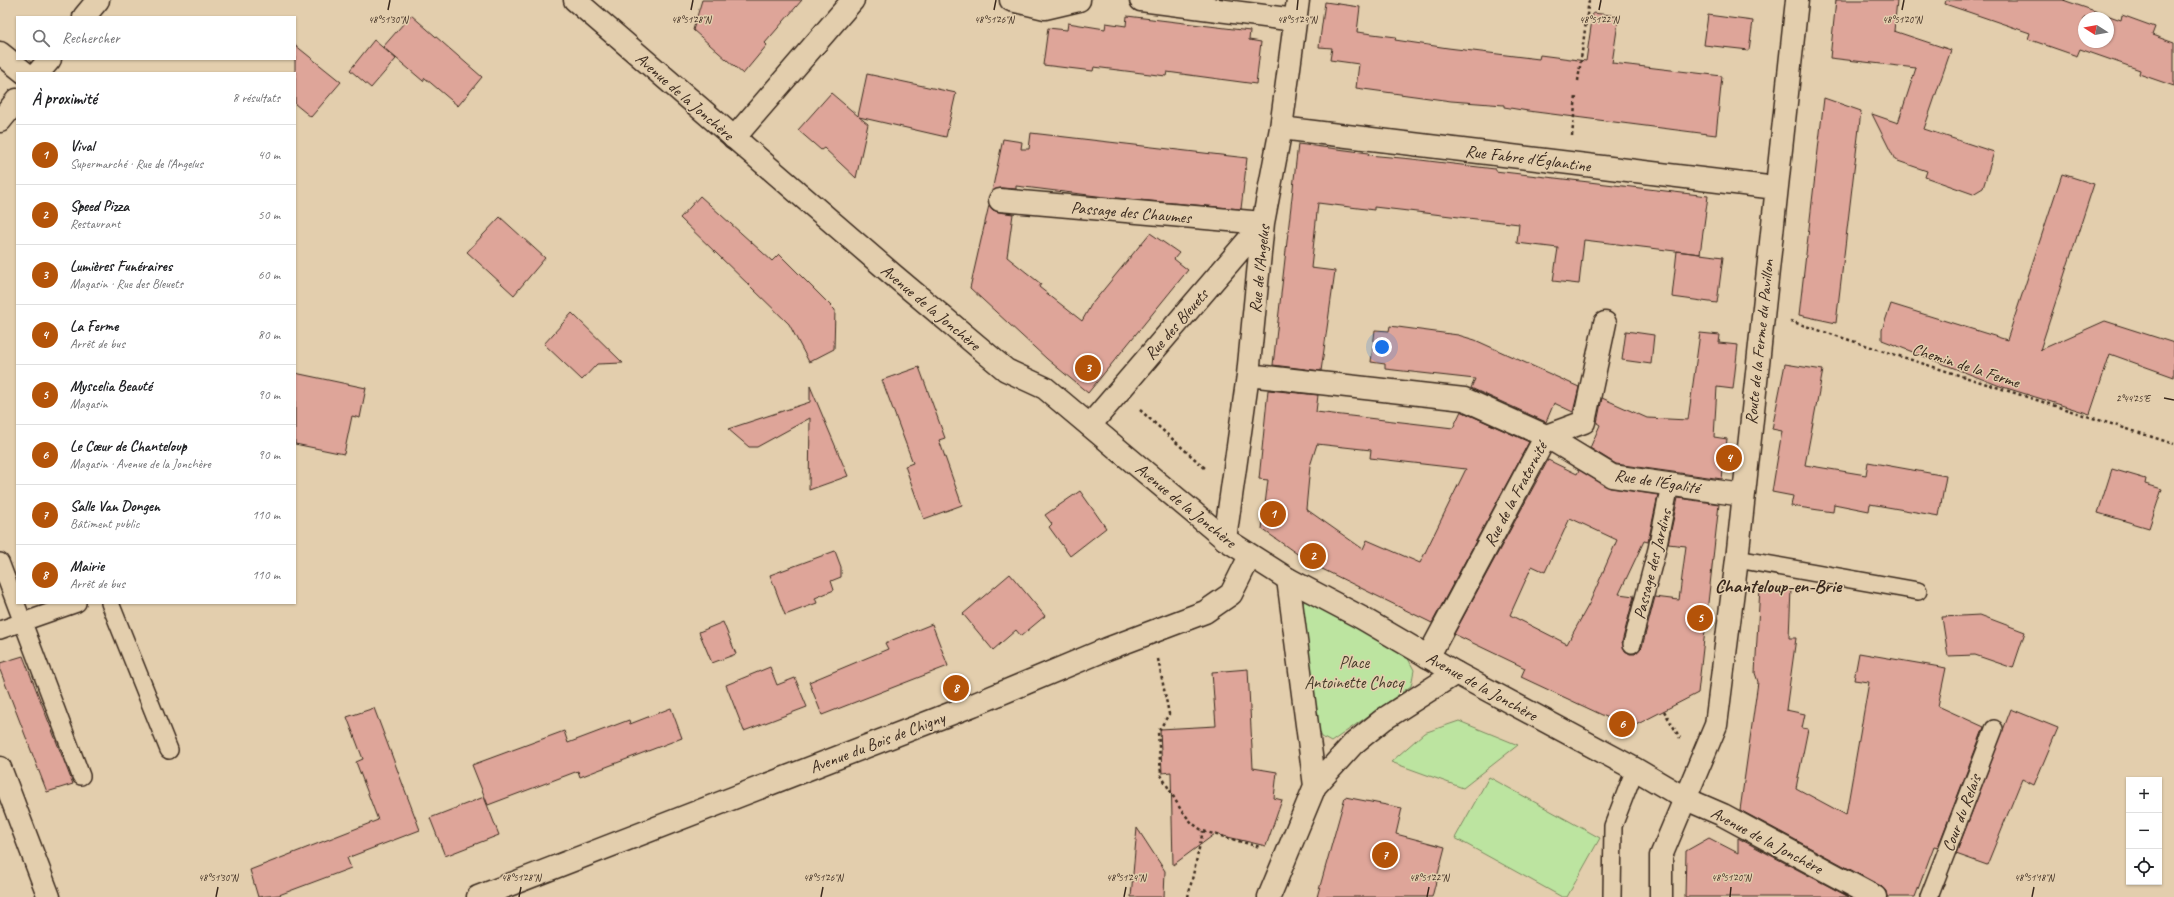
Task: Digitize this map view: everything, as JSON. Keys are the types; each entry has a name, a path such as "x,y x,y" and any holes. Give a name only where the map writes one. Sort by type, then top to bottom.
{"street":[{"path":"85,16 98,0"},
{"name":"Avenue de la Jonchère","path":"575,0 1006,370 1045,388 1225,539 1288,579 1362,618 1456,673 1635,769 1686,799 1723,815 1875,897"},
{"path":"734,138 853,0"},
{"path":"1011,0 1046,8 1079,0"},
{"path":"1141,0 1296,10"},
{"name":"Route de la Ferme du Pavillon","path":"1661,897 1661,856 1716,725 1737,559 1797,0"},
{"name":"Rue de l'Angelus","path":"1225,539 1248,375 1263,223 1281,128 1296,10"},
{"path":"0,53 24,72"},
{"path":"39,72 49,60"},
{"path":"0,121 16,101"},
{"name":"Rue Fabre d'Églantine","path":"1281,128 1776,188"},
{"name":"Passage des Chaumes","path":"1000,200 1263,223"},
{"name":"Rue des Bleuets","path":"1090,425 1118,390 1263,223"},
{"name":"Rue de la Fraternité","path":"1428,657 1546,436 1584,422 1605,323"},
{"name":"Rue de l'Égalité","path":"1248,375 1464,399 1546,436 1612,476 1743,495"},
{"name":"Avenue du Bois de Chigny","path":"478,897 973,705 1107,649 1206,612 1231,594 1250,556"},
{"path":"1288,579 1315,786"},
{"path":"1269,897 1315,786 1353,744 1384,719 1456,673"},
{"path":"0,768 49,897"}],"lane":[{"name":"Passage des Jardins","path":"1632,644 1657,549 1670,485"},
{"path":"1737,559 1918,591"},
{"path":"0,562 16,604"},
{"path":"16,604 81,776"},
{"path":"0,630 74,604"},
{"path":"110,604 169,750"},
{"name":"Cour du Relais","path":"1929,897 1994,729"},
{"path":"1612,897 1613,826 1635,769"}],"path":[{"path":"1578,80 1589,0"},
{"path":"1568,163 1576,96"},
{"name":"Chemin de la Ferme","path":"1761,331 1784,334 1787,320 2174,444"},
{"path":"1118,390 1210,473 1230,505"},
{"path":"1157,652 1169,714 1158,732 1161,775 1181,810 1192,823 1203,831 1268,849 1281,866"},
{"path":"1188,897 1203,831"}],"green space":[{"name":"Place Antoinette Chocq","path":"1305,600 1403,649 1414,670 1411,686 1331,742 1322,737 1317,727 1301,607"},
{"path":"1459,721 1518,745 1463,788 1391,762 1424,733"},
{"path":"1489,777 1600,838 1567,897 1562,897 1455,838"}],"building":[{"path":"702,0 802,0 765,43 767,45 743,74 693,30"},
{"path":"1836,0 1897,0 1894,31 1951,50 1924,129 1994,152 1983,188 1973,194 1925,177 1927,171 1895,160 1872,114 1898,123 1916,68 1830,58"},
{"path":"1946,0 2063,0 2098,12 2078,12 2078,48 2114,48 2114,18 2121,20 2122,15 2155,27 2152,35 2174,43 2174,86 2139,74 2140,70 2080,49 2077,56 2028,39 2030,33 1945,4"},
{"path":"1325,2 1360,7 1357,32 1396,37 1395,40 1448,48 1539,59 1540,55 1586,61 1593,13 1619,16 1612,63 1722,76 1716,135 1528,111 1504,107 1504,105 1451,101 1356,88 1359,64 1330,60 1332,48 1319,47"},
{"path":"411,15 482,77 458,106 425,78 423,81 383,47"},
{"path":"1708,15 1753,21 1749,50 1704,45"},
{"path":"1127,16 1250,31 1249,40 1261,42 1256,84 1167,72 1166,76 1094,67 1093,71 1043,65 1048,28 1067,30 1068,23 1105,29 1106,23 1126,26"},
{"path":"374,40 396,59 371,88 350,70"},
{"path":"296,46 341,82 311,117 296,105"},
{"path":"867,74 956,93 946,137 859,117 868,124 856,178 824,148 821,150 798,130 831,93 858,116"},
{"path":"1824,98 1861,111 1836,323 1799,315"},
{"path":"1031,133 1247,158 1241,209 1105,197 1016,186 1016,189 1001,188 992,191 1003,139 1022,142 1021,149 1029,149"},
{"path":"1298,144 1369,153 1368,155 1495,169 1495,171 1708,196 1700,254 1584,240 1579,284 1553,281 1558,248 1517,243 1519,224 1374,207 1374,210 1318,203 1311,268 1335,271 1321,371 1273,365"},
{"path":"2062,174 2094,184 2040,350 2105,321 2174,343 2174,377 2110,354 2090,414 2000,386 1882,340 1882,330 1891,304 2007,340"},
{"path":"700,196 772,261 779,254 835,310 834,349 809,362 789,324 680,218"},
{"path":"989,205 993,210 1013,214 1007,257 1041,284 1039,287 1082,321 1091,305 1150,233 1179,253 1174,259 1188,270 1088,393 1047,359 970,288"},
{"path":"500,217 545,258 514,295 467,252"},
{"path":"1677,251 1723,257 1717,303 1672,297"},
{"path":"572,313 623,363 597,364 582,380 544,344"},
{"path":"1390,326 1458,335 1475,340 1579,387 1573,412 1554,403 1546,422 1471,388 1475,379 1385,369 1385,364 1371,362 1375,330 1389,331"},
{"path":"1626,331 1654,335 1651,364 1622,360"},
{"path":"1700,333 1720,335 1719,343 1738,345 1733,389 1717,387 1714,437 1727,439 1722,479 1616,464 1590,448 1600,425 1597,423 1602,398 1647,418 1688,420"},
{"path":"1785,364 1823,370 1805,465 1866,475 1868,462 1946,476 1939,516 1870,504 1869,511 1834,504 1833,512 1791,506 1793,496 1772,492 1782,431 1772,429"},
{"path":"919,367 945,438 939,440 962,505 924,519 905,466 913,463 882,380"},
{"path":"296,373 366,388 360,418 352,416 344,454 296,444"},
{"path":"810,386 848,476 809,490 810,418 757,447 749,447 728,429 810,402"},
{"path":"1268,390 1318,395 1316,412 1453,428 1461,411 1529,442 1432,623 1310,563 1262,529 1268,480 1259,479","holes":["1317,444 1371,450 1370,458 1466,469 1420,563 1367,540 1363,549 1306,509 1310,466"]},
{"path":"1548,460 1577,474 1579,470 1610,488 1658,495 1648,542 1644,541 1619,594 1634,596 1622,642 1625,651 1630,654 1635,654 1642,647 1655,597 1679,600 1686,546 1668,544 1678,498 1719,504 1698,693 1630,728 1521,677 1525,668 1454,634","holes":["1570,518 1617,540 1589,604 1567,644 1510,615 1532,566 1545,572"]},
{"path":"2112,469 2146,479 2145,484 2162,489 2149,528 2098,513"},
{"path":"1080,491 1106,528 1070,556 1049,527 1052,524 1045,515"},
{"path":"835,551 841,567 841,577 831,581 834,590 815,598 817,603 785,615 770,575"},
{"path":"1010,574 1045,616 1021,636 1016,630 993,650 963,614"},
{"path":"1760,588 1791,589 1789,638 1796,638 1786,710 1805,714 1802,728 1808,729 1796,788 1846,815 1869,682 1854,680 1859,653 1946,668 1938,706 1984,727 1938,847 1934,846 1915,897 1887,897 1886,891 1881,886 1740,810 1758,682 1755,673"},
{"path":"1980,615 2025,632 2013,668 1975,655 1948,656 1942,617"},
{"path":"723,622 736,654 712,663 699,632"},
{"path":"932,624 948,666 822,715 809,682 888,649 885,643"},
{"path":"23,656 73,784 47,792 0,670 0,663"},
{"path":"770,667 777,685 795,678 807,707 744,731 726,685"},
{"path":"1248,669 1253,768 1277,772 1274,798 1282,800 1266,846 1215,834 1173,865 1171,772 1162,773 1160,729 1216,726 1212,672"},
{"path":"374,708 420,830 347,858 351,868 279,895 258,897 250,870 378,820 356,762 363,759 347,717"},
{"path":"671,708 682,738 580,777 578,771 488,805 472,765 564,731 568,743 629,720 630,724"},
{"path":"2011,709 2058,728 2034,785 2022,779 1987,865 1956,854"},
{"path":"484,797 499,835 445,856 430,818"},
{"path":"1345,797 1402,808 1396,834 1445,847 1432,897 1317,897"},
{"path":"1137,828 1165,871 1164,897 1131,897"},
{"path":"1709,838 1738,853 1738,838 1849,897 1685,897 1686,851"}],"place":[{"name":"Lumières Funéraires","path":"1088,368"},
{"name":"La Ferme","path":"1729,458"},
{"name":"Vival","path":"1273,514"},
{"name":"Speed Pizza","path":"1313,556"},
{"name":"Myscelia Beauté","path":"1700,618"},
{"name":"Mairie","path":"956,688"},
{"name":"Le Cœur de Chanteloup","path":"1622,724"},
{"name":"Salle Van Dongen","path":"1385,855"}],"district":[{"name":"Chanteloup-en-Brie","path":"1778,585"}]}
